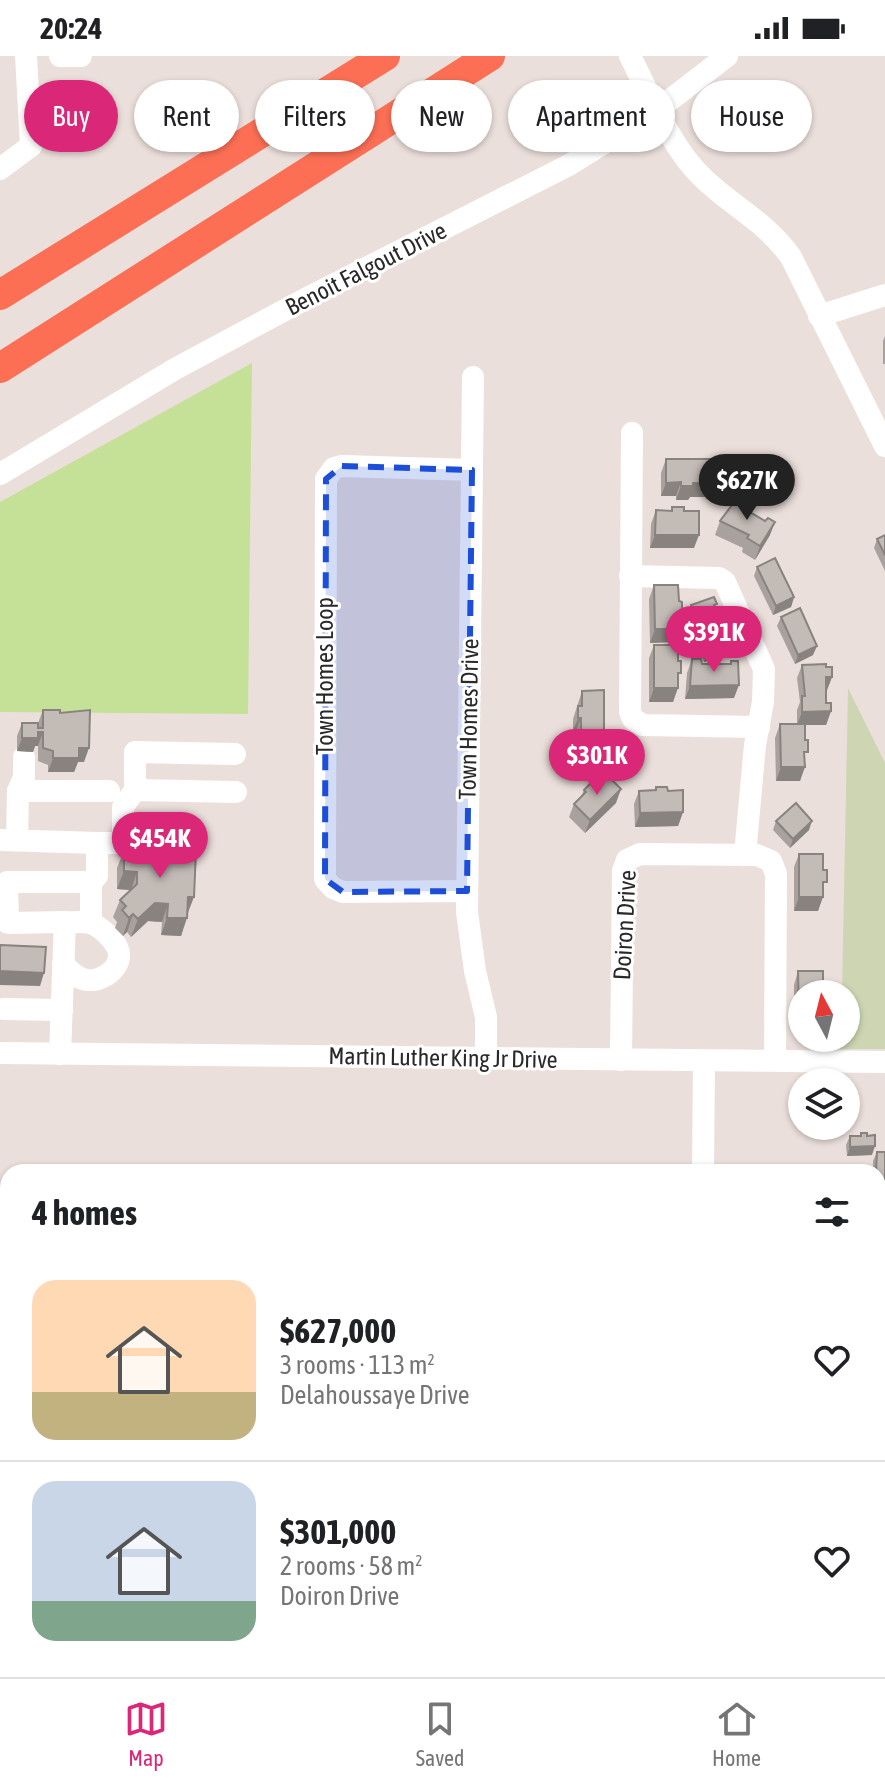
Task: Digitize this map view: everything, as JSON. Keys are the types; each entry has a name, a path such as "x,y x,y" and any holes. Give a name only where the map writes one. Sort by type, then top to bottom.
{"highway":[{"path":"0,295 385,56"},
{"path":"0,368 490,56"}],"street":[{"path":"0,169 31,146 26,56"},
{"path":"60,56 81,56"},
{"path":"630,56 642,80"},
{"name":"Benoit Falgout Drive","path":"675,96 727,56"},
{"path":"675,139 702,177 775,236 791,257 885,446"},
{"name":"Benoit Falgout Drive","path":"0,474 175,369 590,152"},
{"path":"819,316 885,295"},
{"name":"Town Homes Drive","path":"473,377 467,891 469,931 486,1017 486,1059"},
{"path":"632,433 630,712 633,719 643,725 759,727"},
{"name":"Town Homes Loop","path":"467,891 343,892 333,888 325,879 326,479 334,468 342,466 472,470"},
{"path":"630,576 713,576 725,582 764,669 745,855 765,856 771,861 776,874 775,1060"},
{"path":"24,757 24,777 18,791 9,840 123,843 123,807 135,790 135,752 235,754"},
{"path":"135,790 236,792"},
{"path":"18,791 109,791"},
{"path":"91,923 91,882 97,876 97,843"},
{"name":"Doiron Drive","path":"621,1060 623,871 627,860 640,854 745,855"},
{"path":"63,964 80,979 89,981 105,977 120,955 105,933 91,923 8,923 7,882 91,882"},
{"path":"60,1054 65,922"},
{"path":"4,1009 62,1010"},
{"name":"Martin Luther King Jr Drive","path":"0,1053 885,1062"},
{"path":"703,1164 704,1061"}],"highlighted area":[{"path":"342,466 472,470 467,891 343,892 325,879 326,479"}],"green space":[{"path":"252,363 248,714 0,712 0,502"},
{"path":"848,688 885,763 885,1049 860,1049 860,980 842,980"}],"building":[{"path":"666,459 710,459 710,483 681,486 681,482 666,483"},
{"path":"738,497 746,502 743,508 765,521 768,518 775,522 760,546 747,538 749,535 720,521"},
{"path":"672,507 699,511 699,535 655,535 656,510 672,511"},
{"path":"885,535 885,555 877,539"},
{"path":"775,558 794,597 776,606 757,567"},
{"path":"654,585 678,585 682,613 678,613 678,629 655,629"},
{"path":"714,597 717,604 714,605 730,641 709,648 691,605"},
{"path":"800,608 817,646 798,655 781,617"},
{"path":"654,645 678,645 681,673 678,673 678,688 654,688"},
{"path":"692,659 701,659 702,664 731,664 731,661 738,661 739,685 690,686"},
{"path":"826,664 826,667 832,667 832,677 826,677 826,703 831,703 831,711 802,712 802,696 805,696 802,665"},
{"path":"604,690 604,734 581,734 578,706 582,706 582,691"},
{"path":"43,710 60,710 60,713 90,710 89,748 79,748 79,758 53,758 53,751 43,748 43,732 38,732 38,738 22,738 22,723 38,723 38,728 43,728"},
{"path":"780,724 805,724 808,752 804,752 805,767 781,767"},
{"path":"606,774 621,789 590,820 574,804 592,782 595,785"},
{"path":"656,787 667,787 668,791 683,790 683,812 640,813 639,791 656,790"},
{"path":"796,803 812,821 793,839 776,821"},
{"path":"149,841 162,842 162,849 196,850 194,897 188,897 187,918 167,918 168,904 155,903 138,919 133,914 129,918 122,910 126,906 120,900 137,884 137,872 124,871 124,850 148,851"},
{"path":"799,854 823,854 827,882 823,882 823,897 799,897"},
{"path":"0,945 46,947 44,973 0,971"},
{"path":"798,971 823,971 823,980 798,980"},
{"path":"861,1133 875,1135 875,1146 850,1147 850,1140 860,1140"},
{"path":"877,1152 885,1152 885,1164 876,1164"}]}
